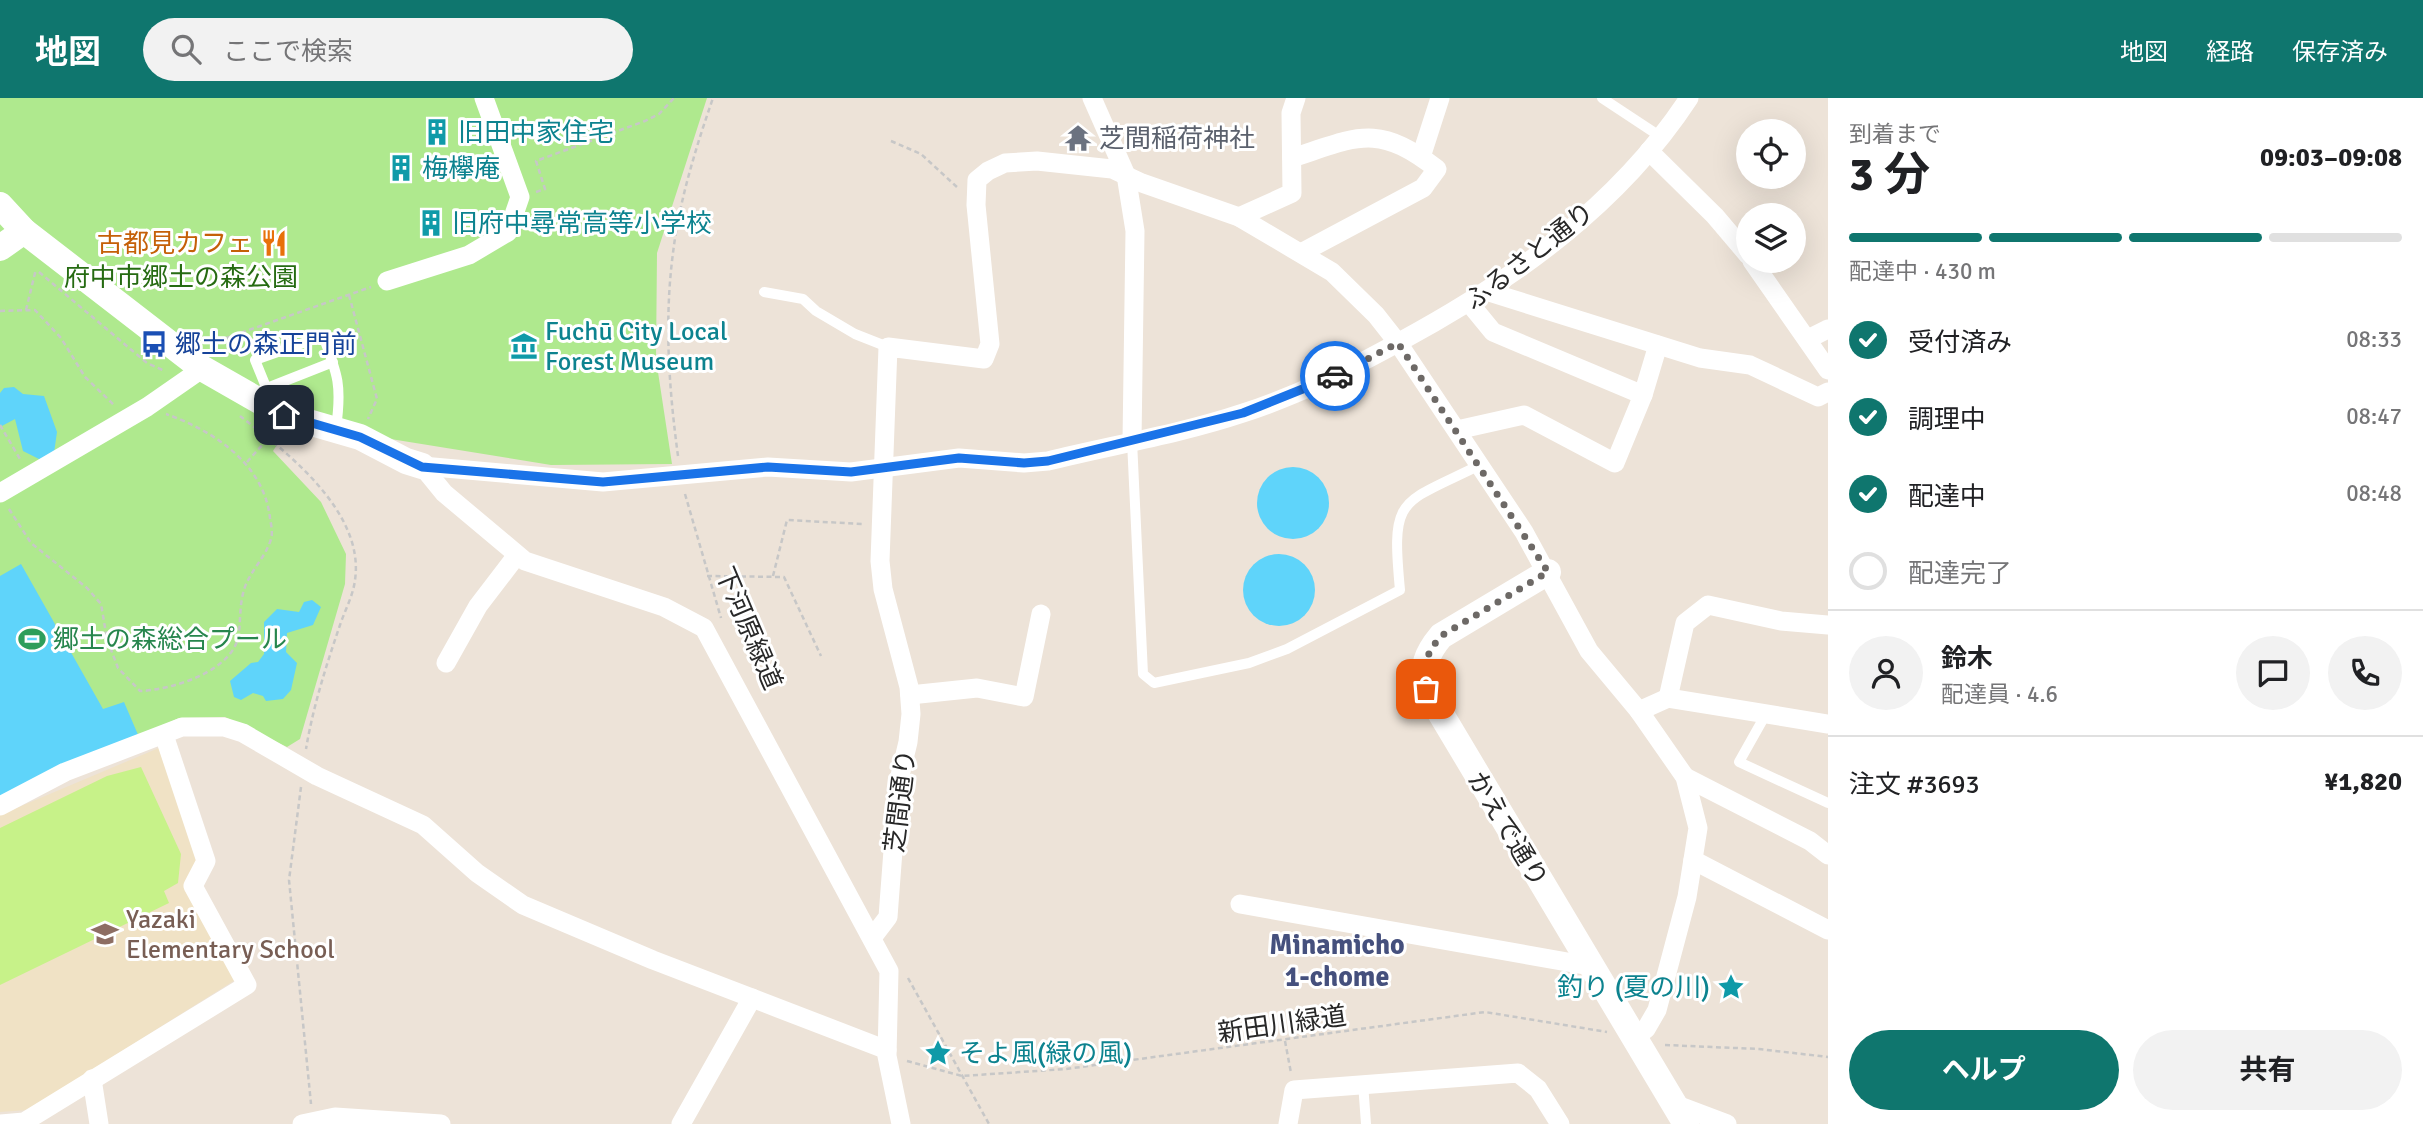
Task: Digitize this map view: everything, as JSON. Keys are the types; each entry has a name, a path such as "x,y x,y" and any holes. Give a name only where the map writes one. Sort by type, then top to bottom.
{"street":[{"path":"387,281 469,255 508,232 520,197 484,98"},
{"path":"1093,98 1126,175 1135,231 1132,440"},
{"path":"1239,217 1292,193 1291,113 1296,98"},
{"path":"1421,157 1440,98"},
{"name":"ふるさと通り","path":"0,205 11,240 252,400 284,415 348,433 422,467 603,482 768,467 851,472 959,458 1024,463 1048,461 1243,413 1305,390 1471,304 1551,244 1637,167 1689,98"},
{"path":"1292,158 1355,137 1376,136 1421,157 1437,169 1423,188 1303,252"},
{"path":"1655,144 1736,241"},
{"path":"888,346 984,359 990,344 976,205 977,180 1005,163 1037,161 1112,169 1239,217 1303,252 1332,272 1376,315 1398,343 1548,572 1589,651 1639,711 1685,777 1698,828 1687,897 1657,1010 1646,1029 1630,1042"},
{"path":"1761,273 1828,370"},
{"path":"1489,292 1700,358 1750,365 1818,397 1828,392"},
{"path":"1471,304 1493,332 1643,395"},
{"path":"1808,339 1828,329"},
{"path":"1457,430 1524,415 1615,463 1643,395 1658,345"},
{"name":"芝間通り","path":"872,938 888,917 898,784 908,742 910,695 883,589 880,524 888,346"},
{"path":"3,499 30,477 192,377"},
{"path":"422,467 444,493 525,561 664,607 704,628 889,971 887,1053 901,1124"},
{"path":"446,663 478,606 517,555"},
{"name":"かえで通り","path":"1548,572 1441,636 1428,652 1423,670 1426,689 1437,712 1590,966 1630,1042 1680,1114"},
{"path":"1668,698 1685,623 1708,605 1781,621 1828,625"},
{"path":"910,695 977,688 1024,697 1041,614"},
{"path":"1639,711 1668,698 1828,724"},
{"path":"0,806 65,772 183,727 224,727 243,733 303,768 423,825 477,873 523,905 887,1053"},
{"path":"0,1124 24,1122 247,985 193,886 206,861 164,735"},
{"path":"1685,777 1810,841 1828,855"},
{"path":"1693,860 1828,930"},
{"path":"1240,904 1590,966"},
{"path":"681,1124 752,998"},
{"path":"1288,1124 1294,1090 1363,1082 1518,1073 1538,1089 1560,1124"},
{"path":"92,1079 99,1124"},
{"path":"1680,1114 1727,1124"},
{"path":"308,1122 335,1117 408,1119 441,1124"}],"lane":[{"path":"1602,98 1655,144"},
{"path":"764,292 803,299 816,312 855,334 888,346"},
{"path":"252,400 256,360 323,336 341,393 348,433"},
{"path":"252,400 333,362"},
{"path":"1132,440 1143,674 1154,683 1248,663 1287,649 1400,590 1395,538 1400,516 1408,501 1480,465"},
{"path":"1766,714 1739,762 1828,803"},
{"path":"1363,1082 1366,1124"}],"path":[{"path":"520,197 545,189 536,161 652,118 674,98"},
{"name":"下河原緑道","path":"713,98 673,252 668,319 671,402 680,473 721,618"},
{"path":"891,141 921,153 976,205"},
{"path":"11,240 36,269 147,363 192,377"},
{"path":"26,310 36,269"},
{"path":"209,351 212,343 387,281"},
{"path":"348,433 377,399 349,295"},
{"path":"0,311 35,310 61,338 85,377 115,406 182,419 247,462 257,476 269,508 272,537 244,588 238,637 231,655 201,675 166,690 140,691 118,668 107,639 101,604 86,588 31,543 3,499"},
{"path":"252,400 270,439 314,478 329,499 352,547 356,564 351,597 310,723 289,880 308,1122"},
{"path":"247,462 270,439 284,415"},
{"path":"0,425 30,477"},
{"path":"774,576 787,520 880,524"},
{"path":"707,576 783,577 821,656"},
{"path":"908,979 989,1124"},
{"name":"新田川緑道","path":"887,1053 962,1076 1125,1063 1485,1012 1630,1042 1759,1049 1828,1057"},
{"path":"1285,1041 1294,1090"}],"shaded area":[{"name":"Yazaki Elementary School","path":"161,747 198,861 186,887 235,980 28,1110 0,1112 0,815"}],"green space":[{"name":"府中市郷土の森公園","path":"0,98 707,98 657,253 656,359 672,464 551,465 372,436 299,411 273,451 321,502 346,554 345,584 300,739 287,747 225,717 179,718 0,800"},
{"path":"141,767 181,854 178,883 164,891 169,903 0,985 0,828 107,776"}],"water":[{"path":"14,387 23,394 44,396 57,432 54,453 41,460 23,451 15,419 0,427 0,393 4,388"},
{"path":"1293,467 1307,470 1319,477 1326,489 1329,503 1326,517 1319,529 1307,536 1293,539 1279,536 1267,529 1260,517 1257,503 1260,489 1267,477 1279,470"},
{"path":"1279,554 1299,560 1309,570 1315,590 1309,610 1299,620 1279,626 1259,620 1249,610 1243,590 1249,570 1259,560"},
{"name":"郷土の森総合プール","path":"21,564 103,709 124,702 139,737 0,798 0,576"},
{"path":"312,600 321,607 313,625 287,633 286,652 297,663 291,690 283,699 266,701 263,696 253,693 241,700 234,697 230,681 251,663 258,662 264,654 264,622 277,609 299,612 304,602"}],"way so far":[{"path":"1335,376 1398,343 1548,572 1441,636 1428,652 1423,670 1426,689"}],"place":[{"name":"旧田中家住宅","path":"437,132"},
{"name":"芝間稲荷神社","path":"1078,138"},
{"name":"梅欅庵","path":"401,168"},
{"name":"旧府中尋常高等小学校","path":"431,223"},
{"name":"古都見カフェ","path":"274,243"},
{"name":"郷土の森正門前","path":"154,344"},
{"name":"Fuchū City Local Forest Museum","path":"524,346"},
{"name":"郷土の森総合プール","path":"32,639"},
{"name":"Yazaki Elementary School","path":"105,934"},
{"name":"釣り (夏の川)","path":"1731,987"},
{"name":"そよ風(緑の風)","path":"938,1053"}],"district":[{"name":"Minamicho 1-chome","path":"1337,960"}],"route":[{"path":"284,415 360,437 422,467 603,482 768,467 851,472 959,458 1024,463 1048,461 1187,429 1243,413 1335,376"}]}
